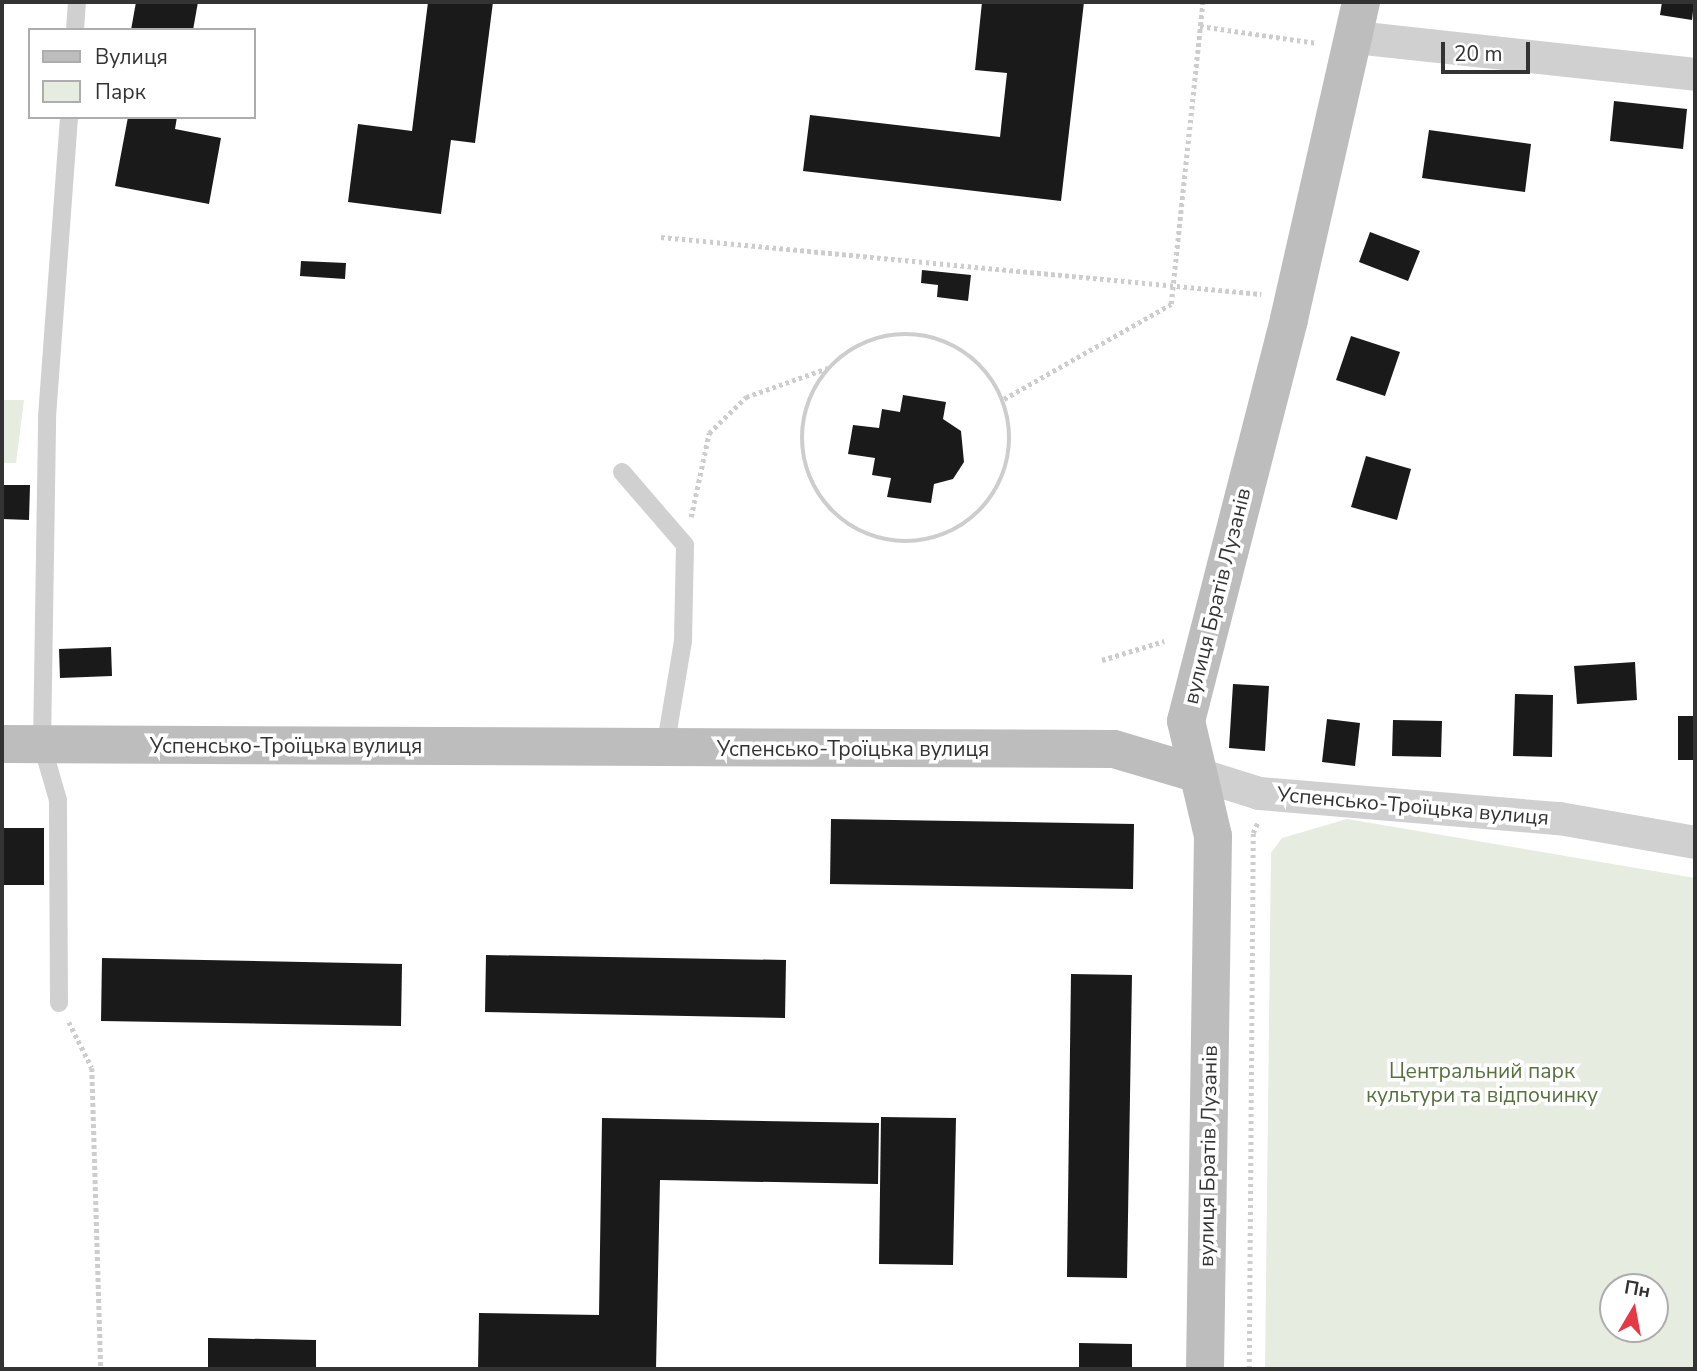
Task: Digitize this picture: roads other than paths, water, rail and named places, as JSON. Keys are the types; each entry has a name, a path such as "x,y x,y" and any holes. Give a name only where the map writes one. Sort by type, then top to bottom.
{"main road":[{"name":"вулиця Братів Лузанів","path":"1205,1369 1213,836 1195,773 1186,722 1345,27"},
{"name":"Успенсько-Троїцька вулиця","path":"2,744 1114,749 1195,773"}],"street":[{"path":"1345,27 1695,74"},
{"name":"Успенсько-Троїцька вулиця","path":"1195,773 1259,793 1559,818 1695,842"}],"lane":[{"path":"75,28 77,2"},
{"path":"59,1003 58,800 42,744 47,416 68,119"},
{"path":"622,472 684,545 683,641 665,748"}],"park label":[{"name":"Центральний парк культури та відпочинку","path":"1482,1083"}]}
